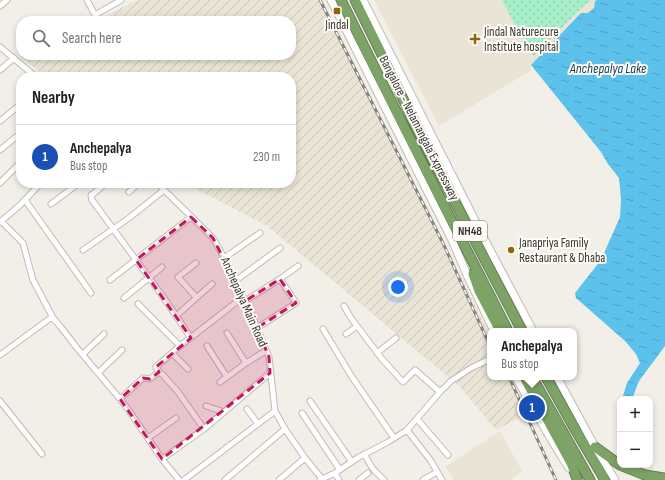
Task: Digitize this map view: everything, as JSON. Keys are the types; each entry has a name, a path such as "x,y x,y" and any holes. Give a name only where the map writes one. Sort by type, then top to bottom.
{"highway":[{"name":"Bangalore - Nelamangala Expressway","path":"341,0 506,328"},
{"name":"Bangalore - Nelamangala Expressway","path":"355,0 418,131 520,328"},
{"path":"461,240 480,291 498,328"},
{"path":"526,380 571,463 577,480"},
{"path":"534,380 590,480"},
{"path":"548,380 605,480"},
{"path":"595,447 626,468 645,475 665,478"}],"street":[{"path":"0,6 7,0"},
{"path":"87,0 95,15 121,0"},
{"path":"331,0 452,240 493,328"},
{"path":"363,0 490,250 531,328"},
{"path":"0,48 14,58 0,70"},
{"path":"16,60 30,72"},
{"path":"0,121 16,108"},
{"path":"0,150 16,137"},
{"path":"0,183 16,167"},
{"path":"36,188 1,221 23,243 33,280 52,317 125,405 162,459 179,480"},
{"path":"52,204 73,188"},
{"path":"100,188 91,195 92,200 191,338"},
{"path":"129,192 133,188"},
{"path":"83,250 129,218 164,190"},
{"name":"Anchepalya Main Road","path":"164,190 213,238 224,258 257,328 268,357 274,411 305,458 322,480"},
{"path":"25,200 91,293"},
{"path":"110,280 191,217"},
{"path":"224,258 260,233"},
{"path":"235,281 280,248"},
{"path":"196,263 178,277 196,297"},
{"path":"204,429 178,392 156,367 180,346 244,299 280,279 298,266"},
{"path":"124,298 162,267"},
{"path":"257,328 296,303 280,279"},
{"path":"176,316 212,284"},
{"path":"138,304 180,346"},
{"path":"344,306 357,326 403,382 415,370 440,392"},
{"path":"0,355 52,317"},
{"path":"346,334 357,326"},
{"path":"323,329 352,377 394,438"},
{"path":"227,333 246,363"},
{"path":"83,354 104,334"},
{"path":"378,353 396,338"},
{"path":"207,346 227,377"},
{"path":"98,373 122,350"},
{"path":"220,382 246,363 266,351"},
{"path":"172,353 188,369"},
{"path":"322,480 407,430 451,381 487,361"},
{"path":"120,399 143,378 150,379 159,372"},
{"path":"162,459 204,429 270,373"},
{"path":"518,380 556,448 577,480"},
{"path":"560,380 595,447 615,480"},
{"path":"0,401 42,454"},
{"path":"310,401 352,462"},
{"path":"206,406 224,412"},
{"path":"247,408 258,424"},
{"path":"184,480 274,411"},
{"path":"302,413 337,472 339,480"},
{"path":"148,438 176,418"},
{"path":"417,419 448,455"},
{"path":"225,480 285,429"},
{"path":"407,430 431,461 442,480"},
{"path":"364,454 373,469 384,480"},
{"path":"279,480 305,458"},
{"path":"423,480 437,472"},
{"path":"359,480 368,473"}],"highlighted area":[{"path":"191,217 213,238 245,301 280,279 296,303 257,328 269,357 270,373 162,459 120,399 143,378 150,379 159,372 156,367 191,338 136,260"}],"shaded area":[{"path":"138,0 322,0 487,329 487,380 512,380 529,413 496,430 459,386 266,225 194,188 296,188 296,72 40,72 25,60 296,60 296,16 104,16"},
{"name":"Jindal Naturecure Institute hospital","path":"374,0 597,0 594,8 531,65 530,71 439,126"},
{"path":"500,431 522,471 510,480 454,480 445,467"}],"green space":[{"path":"502,0 591,0 578,11 534,56 525,44"}],"water":[{"name":"Anchepalya Lake","path":"665,0 665,346 639,381 633,396 623,396 627,383 640,363 636,354 625,341 576,298 575,293 601,260 620,217 621,199 619,178 601,152 531,65 581,13 588,13 594,8 595,1"}],"railway":[{"path":"320,0 443,243 487,339"},
{"path":"510,380 556,480"}],"place":[{"name":"Jindal","path":"337,11"},
{"name":"Jindal Naturecure Institute hospital","path":"475,39"},
{"name":"Janapriya Family Restaurant & Dhaba","path":"511,250"},
{"name":"Anchepalya","path":"532,408"}]}
